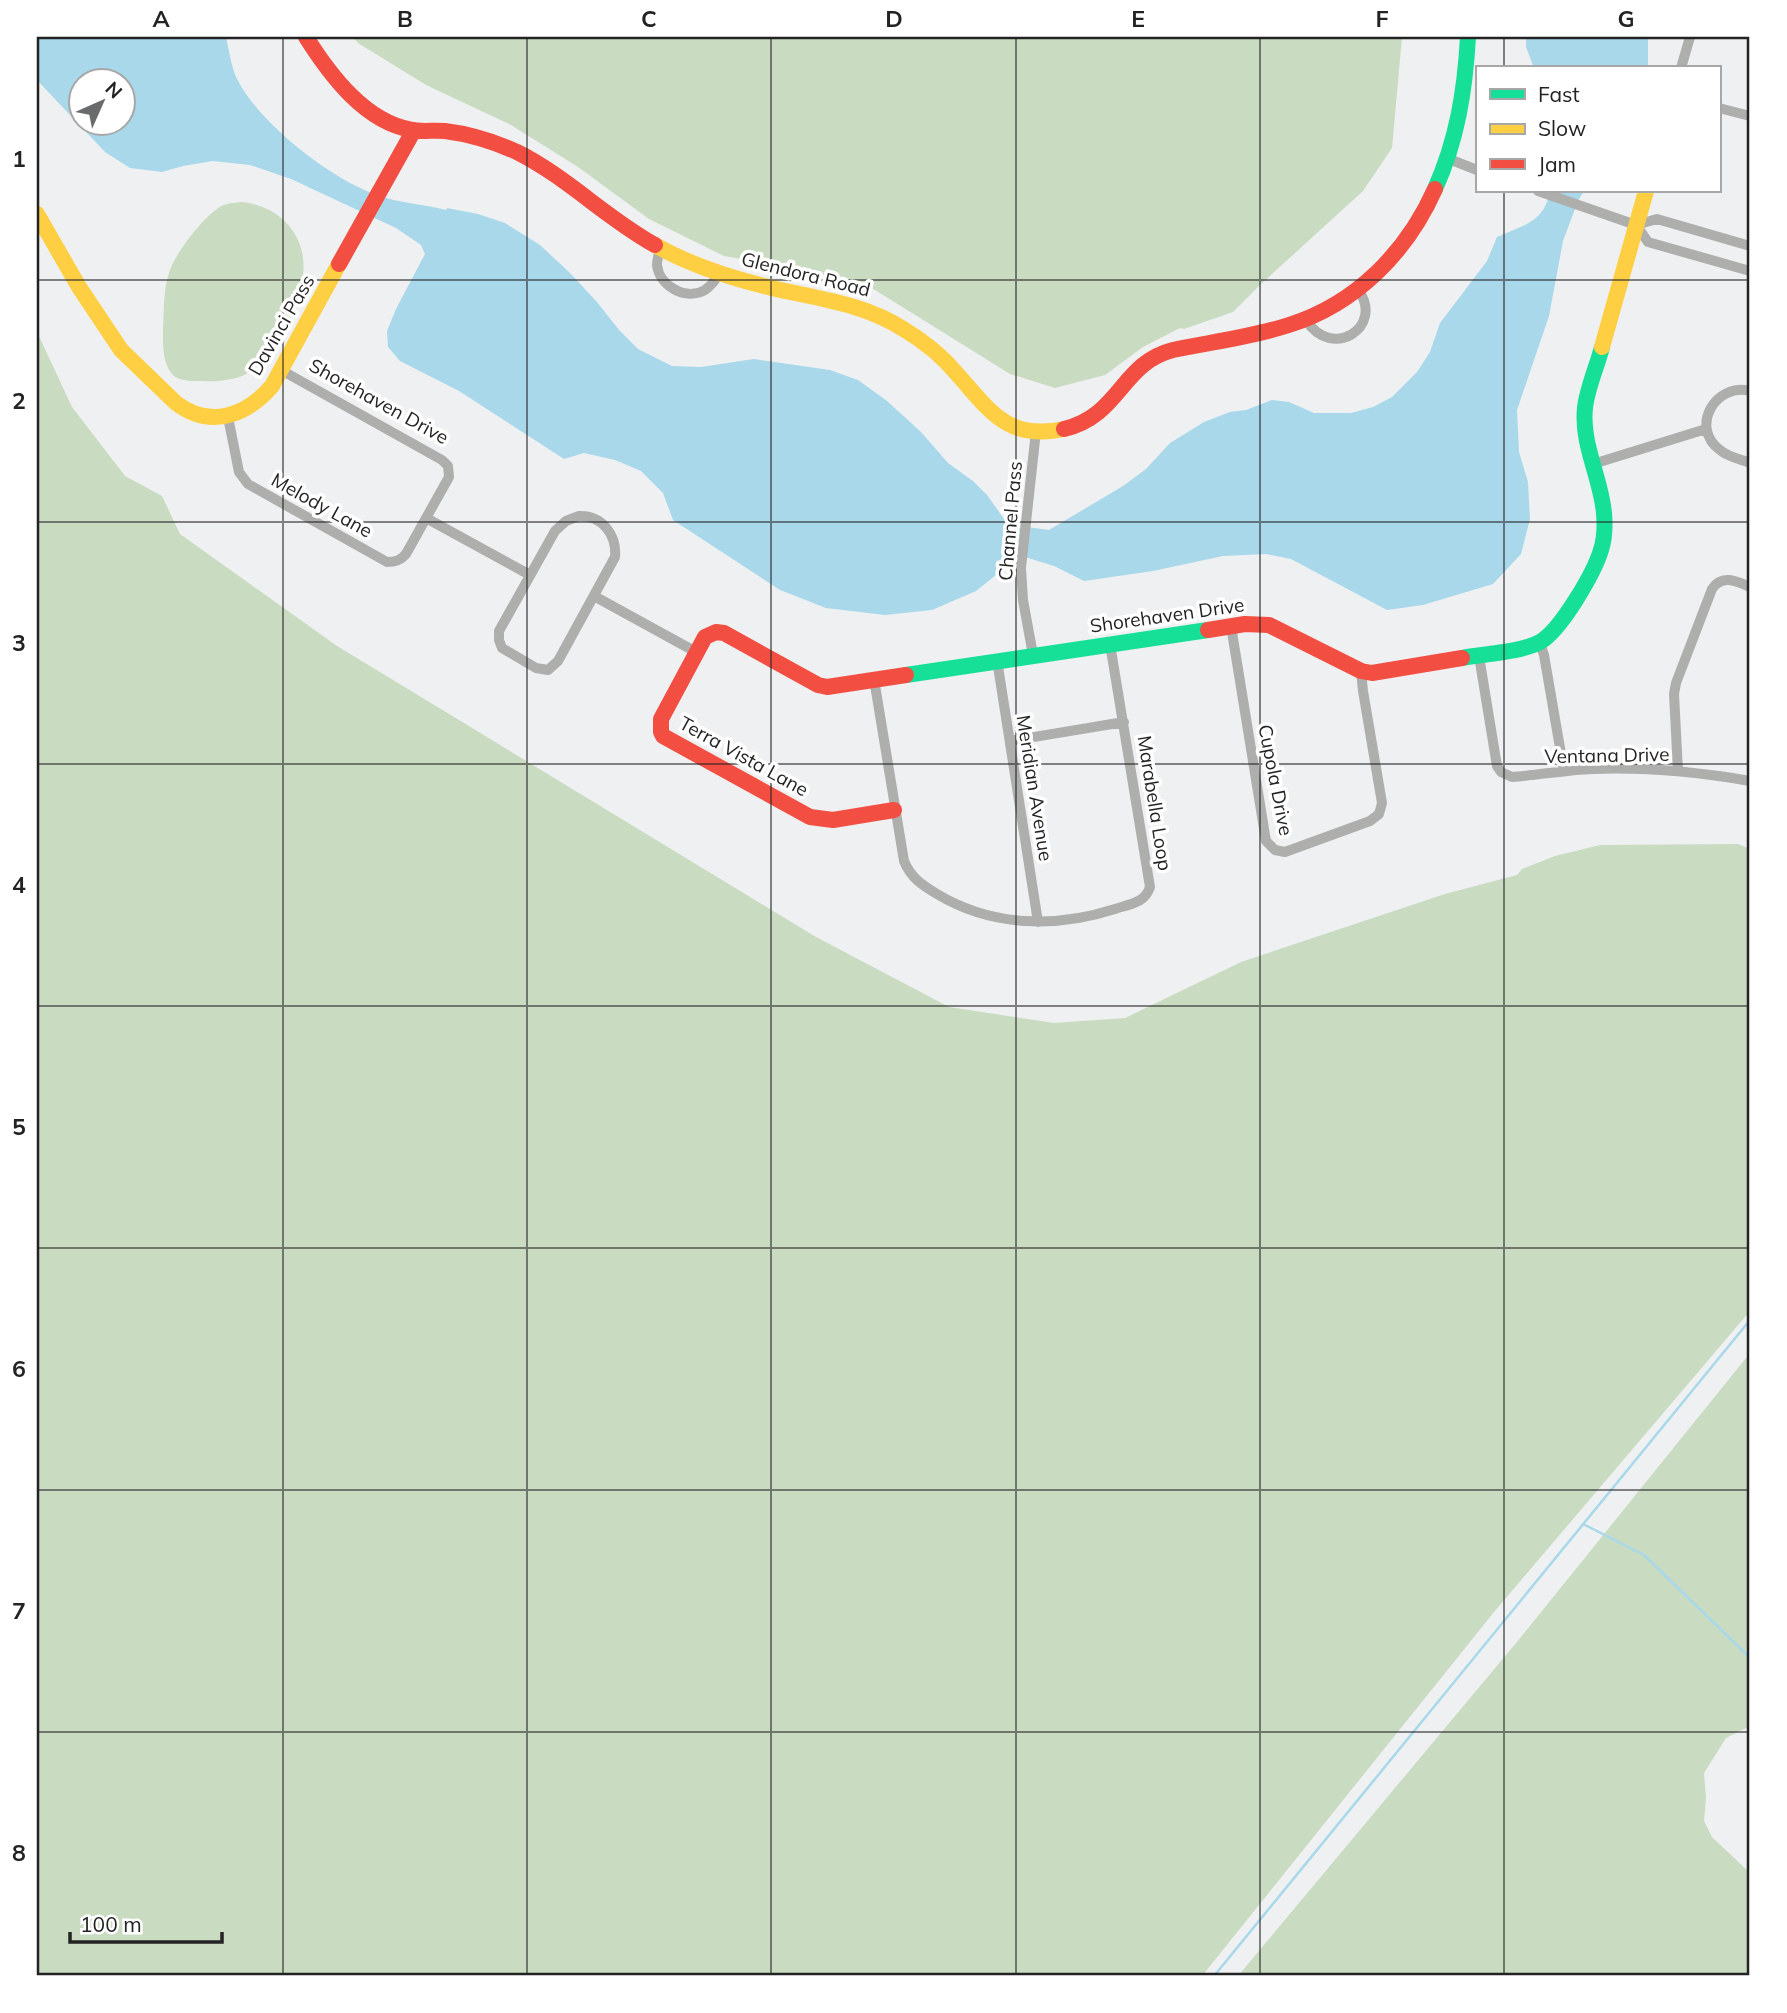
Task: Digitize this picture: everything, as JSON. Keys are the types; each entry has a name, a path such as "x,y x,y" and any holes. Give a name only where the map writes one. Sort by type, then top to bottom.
{"street":[{"name":"Glendora Road","path":"306,37 351,95 399,126 473,137 519,153 550,172 625,227 660,248 720,273 765,286 840,300 886,318 908,330 931,348 998,419 1011,426 1036,431 1067,429 1093,418 1114,399 1141,364 1160,353 1241,337 1306,320 1359,290 1378,272 1412,229 1440,182 1462,112 1468,37"},
{"path":"1682,66 1690,37"},
{"path":"1720,108 1750,116"},
{"name":"Davinci Pass","path":"228,416 240,412 264,396 281,370 414,130"},
{"path":"1448,159 1476,170"},
{"path":"1541,192 1636,225 1657,219 1750,246"},
{"path":"1564,771 1540,643 1560,626 1595,565 1603,544 1605,514 1586,438 1585,408 1646,192"},
{"path":"37,214 94,311 125,355 169,396 191,412 209,417 228,416"},
{"path":"1636,225 1648,242 1750,271"},
{"path":"660,248 657,265 659,273 663,280 676,290 690,294 705,290 720,273"},
{"path":"1306,320 1312,329 1323,337 1338,339 1353,333 1366,314 1366,306 1359,290"},
{"name":"Shorehaven Drive","path":"281,370 446,463 449,477 426,518"},
{"path":"1750,391 1734,391 1719,399 1709,412 1706,429 1719,450 1750,463"},
{"name":"Melody Lane","path":"228,416 239,472 248,484 387,562 401,559 426,518"},
{"path":"1592,464 1706,429"},
{"name":"Channel Pass","path":"1032,655 1021,568 1036,431"},
{"path":"585,516 592,517 609,530 616,552 613,563 558,661 551,668 538,670 506,652 498,636 530,575 560,525 573,518 585,516"},
{"path":"426,518 530,575"},
{"path":"1678,771 1674,694 1676,683 1712,589 1723,580 1750,587"},
{"path":"594,596 696,652"},
{"name":"Shorehaven Drive","path":"696,652 705,637 719,632 818,685 827,687 1110,643 1257,624 1280,629 1361,671 1383,672 1540,643"},
{"name":"Cupola Drive","path":"1231,626 1266,841 1275,850 1285,852 1370,821 1379,814 1382,803 1361,671"},
{"name":"Marabella Loop","path":"874,679 894,810 908,870 921,884 964,908 1008,920 1062,920 1104,912 1140,901 1148,893 1150,881 1110,643"},
{"name":"Terra Vista Lane","path":"696,652 661,719 661,732 667,740 810,817 833,820 894,810"},
{"name":"Ventana Drive","path":"1479,656 1497,766 1501,772 1512,778 1564,771 1630,768 1678,771 1750,781"},
{"name":"Meridian Avenue","path":"997,660 1038,922"},
{"path":"1010,741 1124,722"}],"green space":[{"path":"353,37 1402,37 1392,148 1363,191 1233,312 1184,329 1180,328 1143,347 1105,375 1055,388 1010,374 867,285 724,256 649,219 578,167 511,125 426,85 358,43"},
{"path":"242,202 279,216 297,238 303,264 298,301 281,338 256,367 229,380 181,379 170,371 164,355 164,302 169,273 182,248 211,214 222,206"},
{"path":"37,332 72,407 125,476 162,496 180,534 337,646 816,937 949,1007 1054,1023 1125,1018 1241,962 1445,894 1517,875 1522,869 1555,856 1600,845 1738,844 1750,849 1750,1311 1494,1612 1202,1976 37,1976"},
{"path":"1750,1353 1750,1730 1746,1728 1726,1738 1704,1773 1704,1821 1712,1837 1750,1873 1750,1976 1238,1976 1521,1637"}],"water":[{"path":"37,37 226,37 235,74 247,96 298,148 338,176 385,198 478,214 505,223 540,245 569,272 638,349 672,366 701,367 754,359 830,370 858,380 887,401 921,432 948,463 973,481 1004,519 1027,527 1049,530 1123,486 1146,469 1170,443 1204,422 1272,400 1289,402 1314,413 1351,413 1373,407 1392,397 1417,372 1430,352 1440,323 1487,261 1497,237 1531,222 1543,210 1550,192 1583,192 1563,241 1549,316 1517,410 1519,452 1528,482 1530,519 1521,554 1493,584 1423,605 1387,610 1291,559 1266,554 1223,556 1153,571 1084,581 1054,566 1025,557 1001,571 976,591 932,610 885,615 826,608 780,590 673,520 663,493 641,471 615,460 584,453 564,459 459,391 400,361 388,347 387,331 425,254 421,245 396,228 291,179 250,165 213,161 162,172 130,168 105,152 90,136 136,136 136,66 66,66 66,111 37,80"},
{"path":"1526,37 1648,37 1648,66 1533,66 1526,47"}],"waterway":[{"path":"1214,1976 1750,1320"},
{"path":"1583,1524 1644,1555 1750,1658"}],"traffic: fast":[{"path":"1435,189 1459,115 1468,37"},
{"path":"1462,658 1513,650 1540,642 1567,614 1597,560 1604,536 1604,513 1588,448 1585,408 1602,347"},
{"path":"906,675 1208,630"}],"traffic: slow":[{"path":"1602,347 1646,192"},
{"path":"37,214 79,287 121,350 176,403 202,416 227,416 239,411 251,405 272,386 339,264"},
{"path":"655,245 702,267 735,278 847,305 877,315 905,330 933,350 1002,420 1028,431 1064,429"}],"traffic: jam":[{"path":"306,37 350,95 379,117 412,130 445,131 473,136 517,152 553,173 620,223 655,245"},
{"path":"339,264 414,130"},
{"path":"1064,429 1097,413 1130,377 1156,357 1173,350 1289,325 1336,304 1377,273 1394,254 1410,234 1435,189"},
{"path":"1208,630 1245,624 1269,625 1361,671 1372,673 1462,658"},
{"path":"894,810 833,820 810,817 663,736 661,719 705,637 716,632 724,633 818,685 827,687 906,675"}]}
